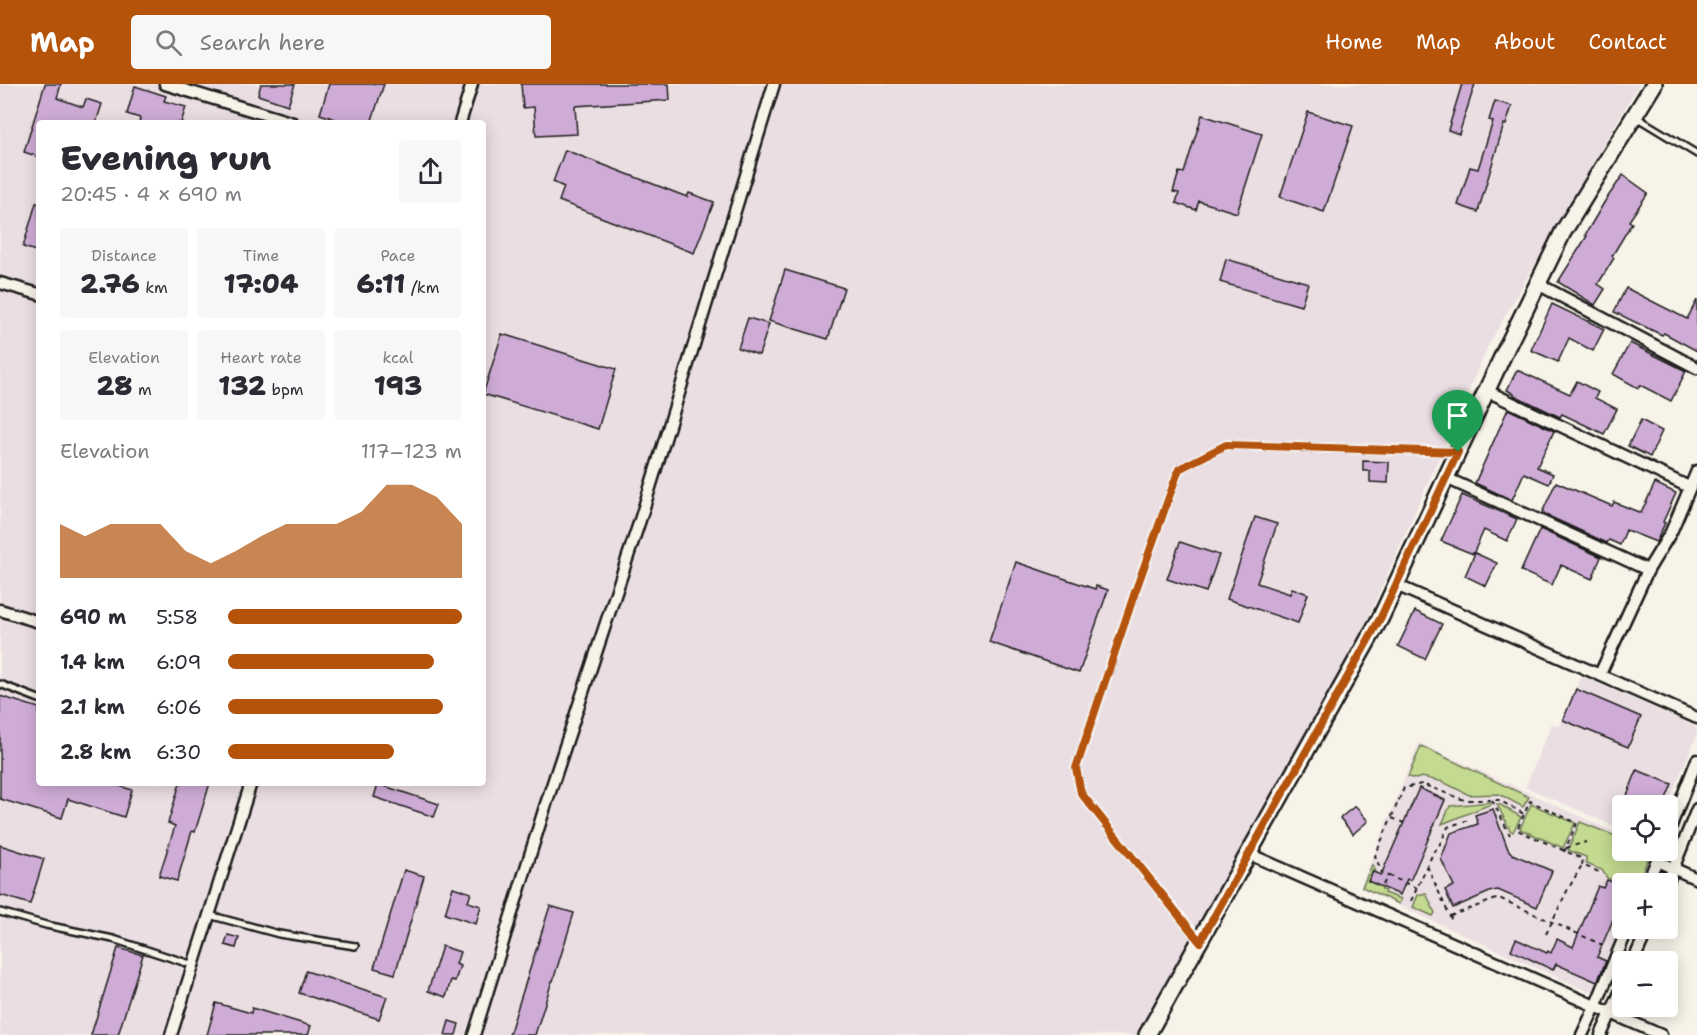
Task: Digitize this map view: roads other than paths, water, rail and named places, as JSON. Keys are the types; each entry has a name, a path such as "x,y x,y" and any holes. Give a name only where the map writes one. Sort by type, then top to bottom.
{"street":[{"path":"165,84 283,120"},
{"path":"461,120 472,84"},
{"path":"474,1035 545,807 641,517 774,84"},
{"path":"1147,1035 1381,617 1563,232 1654,84"},
{"path":"0,283 36,293"},
{"path":"1538,284 1697,368"},
{"path":"1486,391 1689,487"},
{"path":"1600,674 1648,570 1671,532 1697,471"},
{"path":"1446,478 1648,570"},
{"path":"1396,585 1697,718"},
{"path":"0,610 36,621"},
{"path":"1678,808 1697,760"},
{"path":"171,1035 250,786"},
{"path":"1672,873 1697,809"},
{"path":"1249,854 1661,1035"},
{"path":"1665,861 1697,879"},
{"path":"1582,1035 1623,939"},
{"path":"1601,1035 1611,1014"}],"lane":[{"path":"1635,116 1697,154"},
{"path":"1200,942 1081,793 1076,768 1179,469 1226,445 1458,452"},
{"path":"0,684 36,698"},
{"path":"0,912 46,925 114,939 193,965"},
{"path":"208,915 279,934 355,946"}]}
